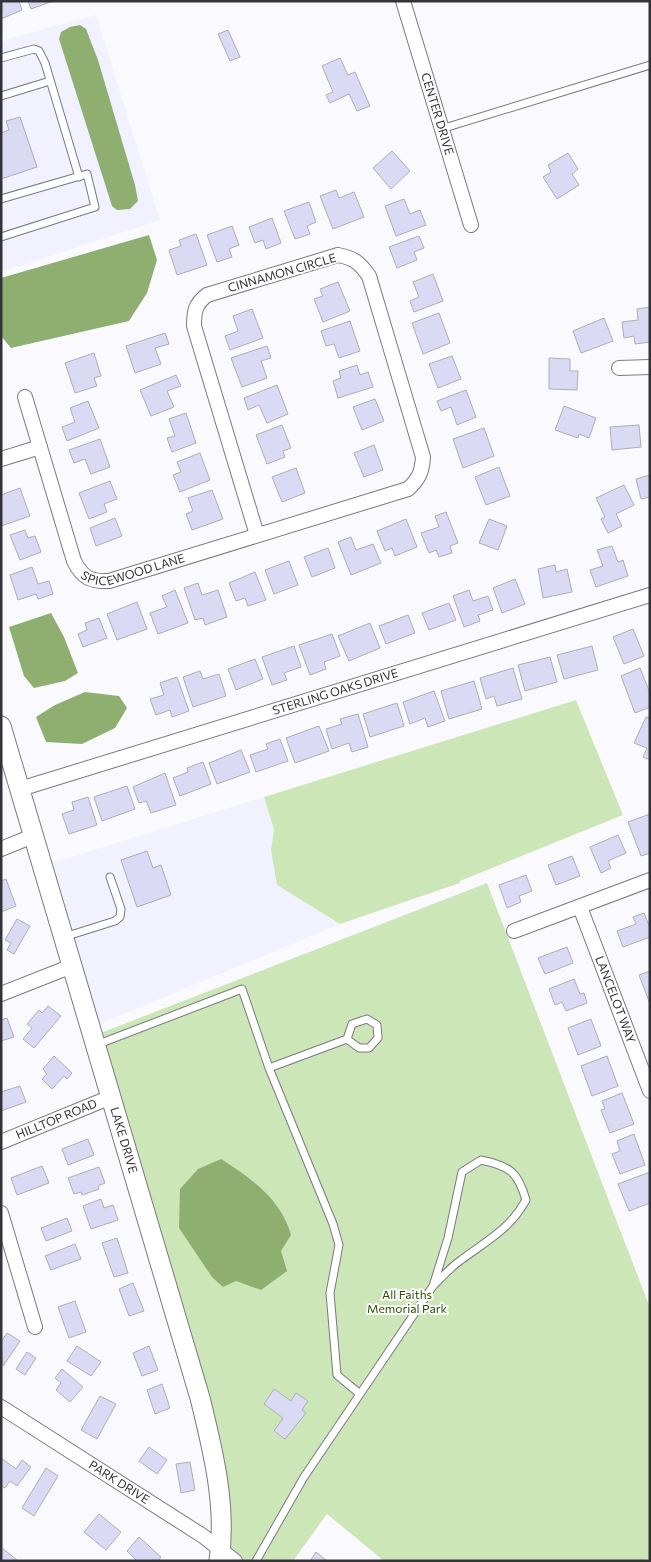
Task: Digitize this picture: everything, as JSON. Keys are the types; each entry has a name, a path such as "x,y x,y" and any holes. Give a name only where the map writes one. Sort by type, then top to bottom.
{"street":[{"name":"CENTER DRIVE","path":"403,1 471,225"},
{"name":"CINNAMON CIRCLE","path":"338,255 350,257 360,263 369,276 423,457 422,472 416,482 408,489 257,535 194,326 194,313 198,302 207,295 338,255"},
{"path":"619,368 650,367"},
{"name":"SPICEWOOD LANE","path":"25,397 74,561 86,579 97,582 108,580 257,535"},
{"path":"1,458 40,447"},
{"name":"STERLING OAKS DRIVE","path":"20,789 650,595"},
{"name":"LAKE DRIVE","path":"1,726 200,1398 213,1451 225,1557"},
{"path":"1,849 33,836"},
{"path":"514,931 650,880"},
{"name":"LANCELOT WAY","path":"580,907 650,1091"},
{"path":"1,994 72,966"},
{"name":"HILLTOP ROAD","path":"1,1142 111,1097"},
{"path":"1,1213 35,1328"},
{"name":"PARK DRIVE","path":"1,1407 225,1557"}],"lane":[{"path":"1,58 34,49 39,51 79,177"},
{"path":"442,129 650,66"},
{"path":"1,96 50,81"},
{"path":"1,199 87,174 95,207 1,237"},
{"path":"64,938 115,921 120,917 121,909 110,877"},
{"path":"96,1046 242,989 269,1068 337,1238 339,1245 330,1293 337,1375 360,1394"},
{"path":"367,1019 378,1025 378,1038 370,1048 359,1048 347,1039 352,1024 367,1019"},
{"path":"269,1068 347,1039"},
{"path":"256,1561 304,1477 433,1286 460,1260 494,1238 516,1218 526,1200 519,1178 501,1164 482,1160 462,1172 448,1238 433,1286"}],"shaded area":[{"path":"96,15 160,220 1,272 1,44 7,39"},
{"path":"80,25 86,29 98,60 135,185 138,201 130,209 117,210 112,206 59,39 61,32 70,27"},
{"path":"149,235 157,260 147,293 129,321 11,348 1,336 1,278"},
{"path":"51,613 64,637 78,673 65,681 34,688 24,676 9,627"},
{"path":"85,692 119,696 127,708 115,728 82,744 46,742 36,717 55,705"},
{"path":"264,797 274,830 271,850 277,885 340,924 97,1025 49,864"},
{"path":"221,1159 244,1174 273,1200 291,1235 281,1251 287,1271 261,1290 236,1281 223,1287 212,1277 179,1228 180,1189 198,1169"}],"green space":[{"path":"576,700 623,815 460,881 460,883 340,924 277,885 271,850 274,830 264,797"},
{"name":"All Faiths Memorial Park","path":"487,883 650,1308 650,1558 644,1561 384,1561 327,1514 293,1561 235,1561 220,1549 220,1501 93,1036"}],"building":[{"path":"1,1 19,1 22,10 1,19"},
{"path":"28,1 53,1 31,9"},
{"path":"228,30 240,57 230,61 218,34"},
{"path":"340,58 348,75 355,72 370,106 357,111 349,94 330,103 326,95 333,92 322,66"},
{"path":"20,117 37,167 1,179 1,133 9,130 6,121"},
{"path":"392,151 410,171 391,189 373,168"},
{"path":"568,153 578,169 572,174 579,185 557,199 543,177 551,172 548,165"},
{"path":"336,190 339,198 354,192 364,217 333,229 320,196"},
{"path":"404,199 410,214 420,210 426,225 396,236 385,206"},
{"path":"309,202 316,222 307,226 310,234 295,239 284,211"},
{"path":"272,218 281,243 266,249 263,240 255,243 249,227"},
{"path":"232,226 239,245 229,249 232,257 217,262 207,235"},
{"path":"196,234 207,265 177,275 169,250 181,246 179,240"},
{"path":"419,236 424,248 414,252 417,260 397,268 389,247"},
{"path":"433,274 443,301 414,312 410,301 419,297 413,282"},
{"path":"338,282 350,311 323,322 314,299 323,296 320,289"},
{"path":"650,307 650,342 635,344 634,336 624,338 622,322 638,320 637,309"},
{"path":"252,309 263,338 230,350 225,336 238,331 233,316"},
{"path":"439,313 450,343 423,354 412,323"},
{"path":"604,318 613,341 581,353 573,331"},
{"path":"350,321 360,351 339,358 334,344 326,346 321,331"},
{"path":"165,333 169,344 155,348 161,364 135,373 126,346"},
{"path":"267,346 271,358 261,361 267,378 242,387 231,358"},
{"path":"94,353 101,376 94,378 97,386 75,393 65,363"},
{"path":"452,356 461,379 438,388 429,364"},
{"path":"549,358 570,359 570,371 578,371 577,390 549,389"},
{"path":"357,365 360,375 368,372 373,387 338,398 333,381 341,378 339,371"},
{"path":"176,375 181,386 167,391 174,407 151,416 140,390"},
{"path":"277,385 288,414 267,423 259,405 248,410 244,398"},
{"path":"466,390 476,417 457,425 451,407 441,411 437,401"},
{"path":"375,399 384,421 362,430 353,407"},
{"path":"88,401 99,428 67,441 62,427 75,422 70,408"},
{"path":"564,406 596,418 589,438 579,434 578,438 555,430"},
{"path":"186,413 196,443 172,452 167,438 175,436 169,419"},
{"path":"282,425 291,448 283,451 285,457 267,464 256,435"},
{"path":"639,425 641,447 612,450 610,427"},
{"path":"484,428 494,456 463,468 453,439"},
{"path":"100,439 110,467 91,474 85,459 74,463 69,450"},
{"path":"374,445 383,470 364,477 354,453"},
{"path":"200,453 210,480 180,492 173,475 181,472 177,462"},
{"path":"499,467 510,496 486,505 475,477"},
{"path":"296,468 305,493 282,502 272,477"},
{"path":"650,475 650,497 641,499 636,479"},
{"path":"110,481 117,499 104,504 107,512 89,519 79,493"},
{"path":"624,485 634,505 616,514 622,526 608,533 601,519 605,517 596,498"},
{"path":"20,488 30,516 1,526 1,495"},
{"path":"212,490 223,519 192,530 186,514 193,511 188,498"},
{"path":"446,512 458,543 450,546 452,553 439,557 436,550 429,553 421,533 439,527 435,516"},
{"path":"115,518 122,536 96,546 90,528"},
{"path":"406,519 417,547 395,556 392,548 385,551 377,531"},
{"path":"489,519 507,526 498,550 479,543"},
{"path":"25,530 28,538 35,536 41,552 20,560 10,535"},
{"path":"351,537 356,550 373,544 381,563 351,575 338,542"},
{"path":"612,546 618,562 623,560 628,576 596,587 590,570 603,566 597,550"},
{"path":"328,548 335,568 312,577 304,557"},
{"path":"289,561 298,585 274,594 265,570"},
{"path":"555,565 556,572 567,569 572,592 543,598 538,569"},
{"path":"32,567 38,584 49,581 53,594 38,599 36,594 18,600 10,575"},
{"path":"255,572 266,600 248,606 245,598 236,601 229,583"},
{"path":"515,579 525,604 502,613 493,588"},
{"path":"198,583 202,595 218,590 227,617 205,625 203,618 195,620 184,588"},
{"path":"175,590 188,623 158,634 150,613 167,607 162,596"},
{"path":"469,590 473,601 488,596 493,610 478,615 480,621 464,627 453,596"},
{"path":"137,602 147,629 117,640 107,614"},
{"path":"449,603 456,620 429,630 422,613"},
{"path":"408,615 415,633 386,644 379,626"},
{"path":"99,618 107,638 83,647 78,634 87,630 85,623"},
{"path":"370,623 380,648 349,661 338,636"},
{"path":"633,629 644,656 624,664 613,637"},
{"path":"332,634 340,656 324,662 326,669 310,675 299,645"},
{"path":"294,646 301,667 284,673 287,680 272,685 262,657"},
{"path":"592,646 598,670 564,679 557,655"},
{"path":"550,657 557,682 525,691 518,665"},
{"path":"255,659 263,679 236,690 228,669"},
{"path":"513,668 522,699 497,706 494,696 486,699 480,678"},
{"path":"640,668 650,693 650,707 635,713 621,676"},
{"path":"200,671 203,679 219,674 226,696 193,707 183,677"},
{"path":"177,677 189,711 172,717 170,710 156,715 150,699 164,695 160,683"},
{"path":"474,681 482,709 449,719 441,691"},
{"path":"434,691 445,721 428,727 425,718 410,724 403,702"},
{"path":"397,703 404,726 370,737 363,714"},
{"path":"358,714 368,747 352,752 349,743 332,749 326,729 342,724 340,719"},
{"path":"646,717 650,718 650,760 643,757 647,748 634,743"},
{"path":"319,726 329,751 295,763 286,738"},
{"path":"280,739 288,761 256,772 250,755 268,749 266,744"},
{"path":"241,750 250,772 217,784 209,763"},
{"path":"203,762 211,784 180,796 173,778 188,772 187,768"},
{"path":"165,773 176,805 151,813 146,801 139,803 133,787"},
{"path":"127,786 135,809 102,821 94,797"},
{"path":"88,797 97,825 69,834 62,814 74,810 72,802"},
{"path":"650,814 650,853 641,856 628,822"},
{"path":"618,835 626,853 608,861 611,868 601,873 590,847"},
{"path":"147,851 153,868 161,865 171,895 137,907 121,860"},
{"path":"572,856 580,876 556,885 548,865"},
{"path":"526,875 532,891 519,896 521,902 507,908 499,885"},
{"path":"6,879 16,906 1,912 1,881"},
{"path":"644,913 650,928 650,937 623,947 617,931 636,924 633,917"},
{"path":"17,919 30,926 14,954 7,950 11,943 5,940"},
{"path":"567,947 573,963 545,974 538,958"},
{"path":"650,971 650,1004 639,975"},
{"path":"574,979 580,994 584,993 587,1003 566,1011 562,1002 555,1005 549,989"},
{"path":"48,1006 61,1016 34,1048 23,1039 32,1028 27,1024 39,1010 42,1013"},
{"path":"7,1018 14,1037 1,1041 1,1020"},
{"path":"591,1019 601,1046 578,1055 568,1028"},
{"path":"54,1056 72,1073 67,1079 64,1076 52,1089 42,1079 47,1074 43,1069"},
{"path":"607,1056 618,1086 592,1096 581,1066"},
{"path":"20,1086 26,1102 1,1111 1,1092"},
{"path":"622,1093 634,1124 610,1133 601,1110 605,1109 602,1101"},
{"path":"634,1134 645,1165 620,1174 612,1154 620,1151 617,1141"},
{"path":"88,1139 94,1155 68,1165 62,1149"},
{"path":"42,1166 49,1183 17,1195 11,1178"},
{"path":"99,1167 105,1183 98,1186 99,1189 82,1195 81,1192 74,1194 68,1178"},
{"path":"650,1172 650,1203 629,1211 618,1184"},
{"path":"101,1199 104,1208 113,1205 118,1220 91,1229 83,1206"},
{"path":"67,1218 72,1231 46,1241 41,1228"},
{"path":"117,1238 128,1273 114,1277 102,1243"},
{"path":"75,1244 81,1259 51,1270 45,1256"},
{"path":"133,1283 144,1311 129,1316 119,1289"},
{"path":"75,1301 86,1332 69,1338 58,1307"},
{"path":"7,1333 20,1341 3,1366 1,1342"},
{"path":"77,1346 101,1362 91,1376 67,1361"},
{"path":"149,1346 158,1370 142,1376 133,1353"},
{"path":"27,1352 36,1358 25,1375 16,1369"},
{"path":"62,1369 83,1387 70,1402 56,1390 61,1383 55,1378"},
{"path":"162,1384 170,1408 155,1414 147,1390"},
{"path":"274,1389 291,1401 296,1393 308,1401 302,1410 306,1413 285,1439 274,1431 283,1418 264,1404"},
{"path":"100,1396 116,1404 97,1439 81,1430"},
{"path":"149,1447 167,1460 157,1474 139,1461"},
{"path":"1,1458 16,1469 22,1460 31,1467 17,1486 10,1481 5,1488 1,1486"},
{"path":"190,1462 195,1490 181,1493 176,1464"},
{"path":"46,1468 58,1476 34,1516 22,1508"},
{"path":"99,1514 121,1532 106,1550 84,1532"},
{"path":"139,1537 161,1557 158,1561 137,1561 127,1551"},
{"path":"1,1547 18,1561 1,1561"},
{"path":"316,1552 327,1561 310,1561"}]}
